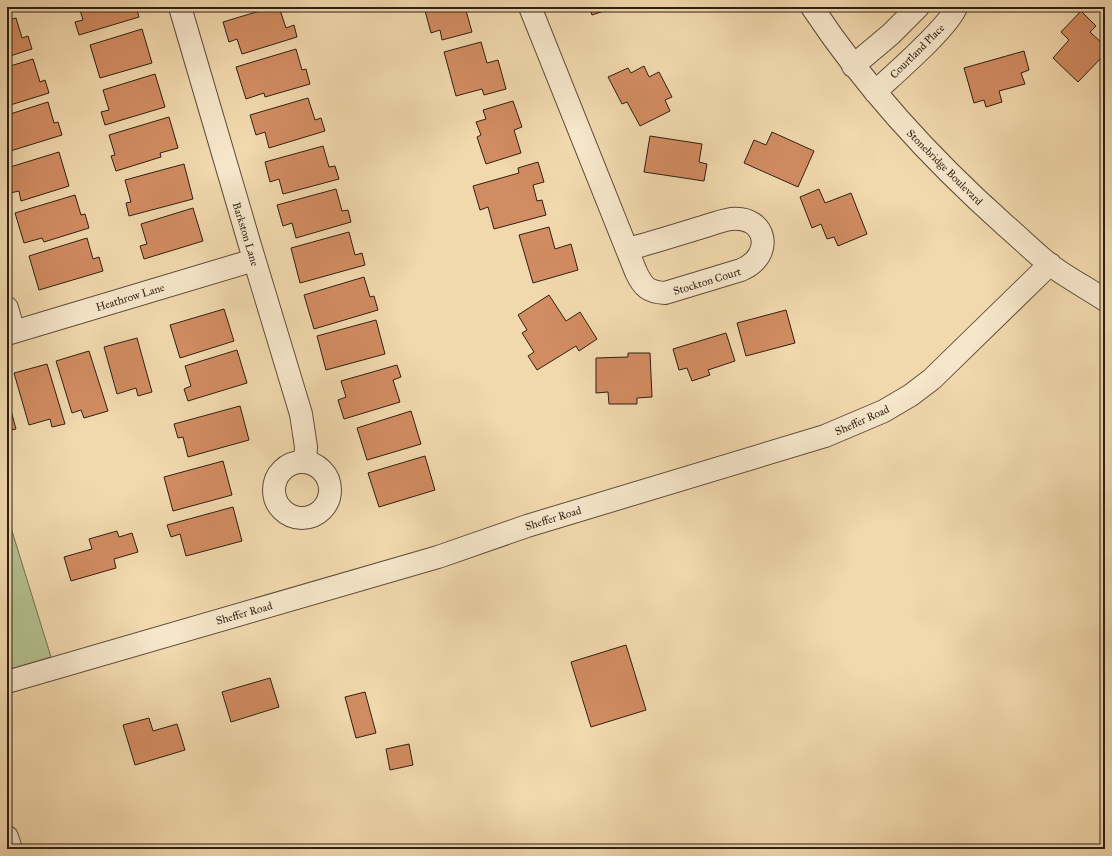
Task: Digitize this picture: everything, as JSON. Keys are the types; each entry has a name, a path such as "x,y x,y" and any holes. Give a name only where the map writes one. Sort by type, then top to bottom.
{"street":[{"name":"Barkston Lane","path":"180,7 301,414 306,447 305,462"},
{"name":"Stockton Court","path":"530,7 641,283 646,289 653,293 665,293 750,266 758,260 763,246 760,232 756,226 741,219 719,222 628,250"},
{"name":"Stonebridge Boulevard","path":"812,7 853,66 940,165 1050,264 1105,300"},
{"path":"853,66 891,34 918,7"},
{"name":"Courtland Place","path":"875,92 941,29 956,7"},
{"name":"Heathrow Lane","path":"11,333 254,260"},
{"name":"Sheffer Road","path":"7,682 438,557 527,526 825,436 856,424 884,411 911,395 941,372 1050,264"},
{"path":"7,308 11,333"},
{"path":"7,837 11,849"}],"green space":[{"path":"7,515 51,657 7,670"}],"building":[{"path":"7,7 15,7 15,8 7,10"},
{"path":"79,7 136,7 139,17 79,35 75,22 83,20"},
{"path":"218,7 232,7 220,11"},
{"path":"273,7 279,7 286,28 294,25 297,37 242,54 237,39 229,42 223,22"},
{"path":"424,7 465,7 472,32 442,40 440,30 431,33"},
{"path":"589,7 616,7 592,15"},
{"path":"1081,11 1096,26 1090,32 1105,46 1105,54 1078,82 1053,58 1069,40 1061,32"},
{"path":"16,18 22,38 28,36 32,49 7,57 7,20"},
{"path":"142,29 152,63 100,78 90,45"},
{"path":"481,42 487,63 498,60 506,89 484,95 482,89 456,96 444,52"},
{"path":"296,49 302,70 306,69 310,84 265,97 264,93 246,99 236,67"},
{"path":"1024,51 1029,70 1021,73 1025,84 999,91 1002,102 986,107 984,100 974,103 964,68"},
{"path":"33,59 40,82 45,80 49,93 7,106 7,67"},
{"path":"644,66 649,77 659,72 672,97 665,100 670,111 640,126 627,102 622,104 608,77 628,68 631,73"},
{"path":"155,74 165,107 105,125 101,112 109,110 103,90"},
{"path":"308,98 315,120 321,118 325,131 269,148 265,132 256,135 250,115"},
{"path":"513,101 522,127 514,130 521,153 486,164 477,137 481,135 476,122 486,119 483,110"},
{"path":"48,102 54,123 58,122 62,135 7,152 7,115"},
{"path":"169,117 178,148 160,153 161,157 116,171 111,156 115,155 109,135"},
{"path":"772,132 814,151 798,187 744,163 754,140 766,145"},
{"path":"650,136 702,144 699,162 707,164 704,181 644,172"},
{"path":"323,146 329,167 335,166 339,179 283,194 279,179 270,182 265,162"},
{"path":"59,152 69,186 21,201 19,191 10,193 7,184 7,168"},
{"path":"538,162 544,182 533,185 537,201 542,200 546,215 494,229 488,207 480,210 473,186 519,173 518,168"},
{"path":"184,164 193,199 129,216 126,203 131,202 125,180"},
{"path":"336,189 342,211 348,210 351,222 296,238 292,223 283,226 277,205"},
{"path":"819,189 825,203 851,193 867,234 838,246 834,237 827,239 821,224 812,228 800,197"},
{"path":"75,195 81,215 85,214 89,228 44,242 42,238 24,243 15,213"},
{"path":"193,208 203,241 144,259 140,246 147,244 141,224"},
{"path":"549,227 555,249 571,244 578,270 533,283 519,235"},
{"path":"349,232 355,255 362,253 365,265 300,283 291,248"},
{"path":"87,238 93,259 99,257 103,271 39,290 29,256"},
{"path":"364,277 370,297 374,296 378,310 314,329 304,295"},
{"path":"549,295 566,321 580,312 597,339 579,351 576,346 537,370 528,356 534,352 522,333 527,330 518,315"},
{"path":"224,309 234,341 180,358 170,325"},
{"path":"786,310 795,343 746,356 737,323"},
{"path":"376,320 385,354 326,370 317,336"},
{"path":"726,333 735,361 708,370 710,375 692,381 687,368 679,370 673,349"},
{"path":"137,338 152,392 138,396 136,388 117,394 104,347"},
{"path":"237,350 247,383 188,401 184,389 191,386 185,366"},
{"path":"89,351 108,411 84,418 81,410 72,413 56,361"},
{"path":"628,353 650,353 652,397 637,398 637,404 609,404 608,392 596,393 596,358 628,357"},
{"path":"47,364 65,424 52,427 50,419 29,425 14,373"},
{"path":"397,365 401,377 393,380 400,402 344,419 338,400 346,397 341,381"},
{"path":"7,396 16,429 7,431"},
{"path":"240,406 249,440 188,457 183,437 178,438 174,424"},
{"path":"411,411 421,444 367,460 357,428"},
{"path":"425,456 435,490 379,507 368,473"},
{"path":"223,461 232,495 173,511 164,477"},
{"path":"233,507 242,541 186,556 180,534 171,537 167,525"},
{"path":"117,531 119,537 132,533 138,552 114,559 116,568 71,581 64,557 92,549 89,539"},
{"path":"626,645 646,710 591,727 571,662"},
{"path":"270,678 279,707 231,722 222,692"},
{"path":"365,692 376,733 356,738 345,697"},
{"path":"149,718 153,731 177,724 185,750 135,765 123,725"},
{"path":"409,744 413,765 390,770 386,749"}]}
